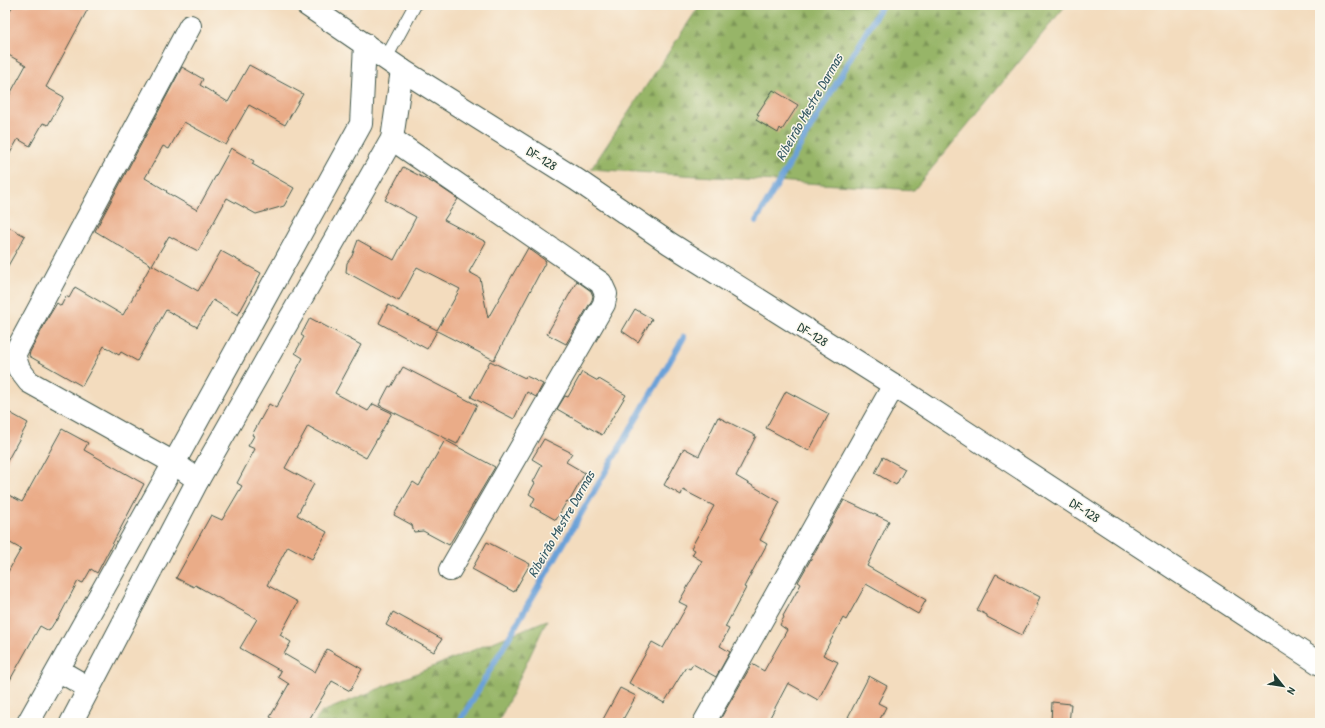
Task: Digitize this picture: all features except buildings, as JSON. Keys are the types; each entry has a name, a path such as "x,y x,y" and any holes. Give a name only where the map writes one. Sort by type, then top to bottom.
{"street":[{"name":"DF-128","path":"307,5 394,64 577,180 669,243 894,385 1320,664"},
{"path":"190,26 14,355 19,369 29,382 174,463 198,480"},
{"path":"28,723 174,463 361,124 365,44"},
{"path":"71,723 198,480 392,139 394,64"},
{"path":"392,139 601,283 606,294 604,304 450,570"},
{"path":"311,214 340,230"},
{"path":"704,723 894,385"},
{"path":"58,670 89,688"}],"lane":[{"path":"394,64 415,5"}],"green space":[{"path":"700,5 1066,5 914,190 591,169"},
{"path":"547,620 498,723 314,723 322,712"}],"waterway":[{"name":"Ribeirão Mestre Darmas","path":"756,221 882,5"},
{"name":"Ribeirão Mestre Darmas","path":"459,723 684,337"}]}
